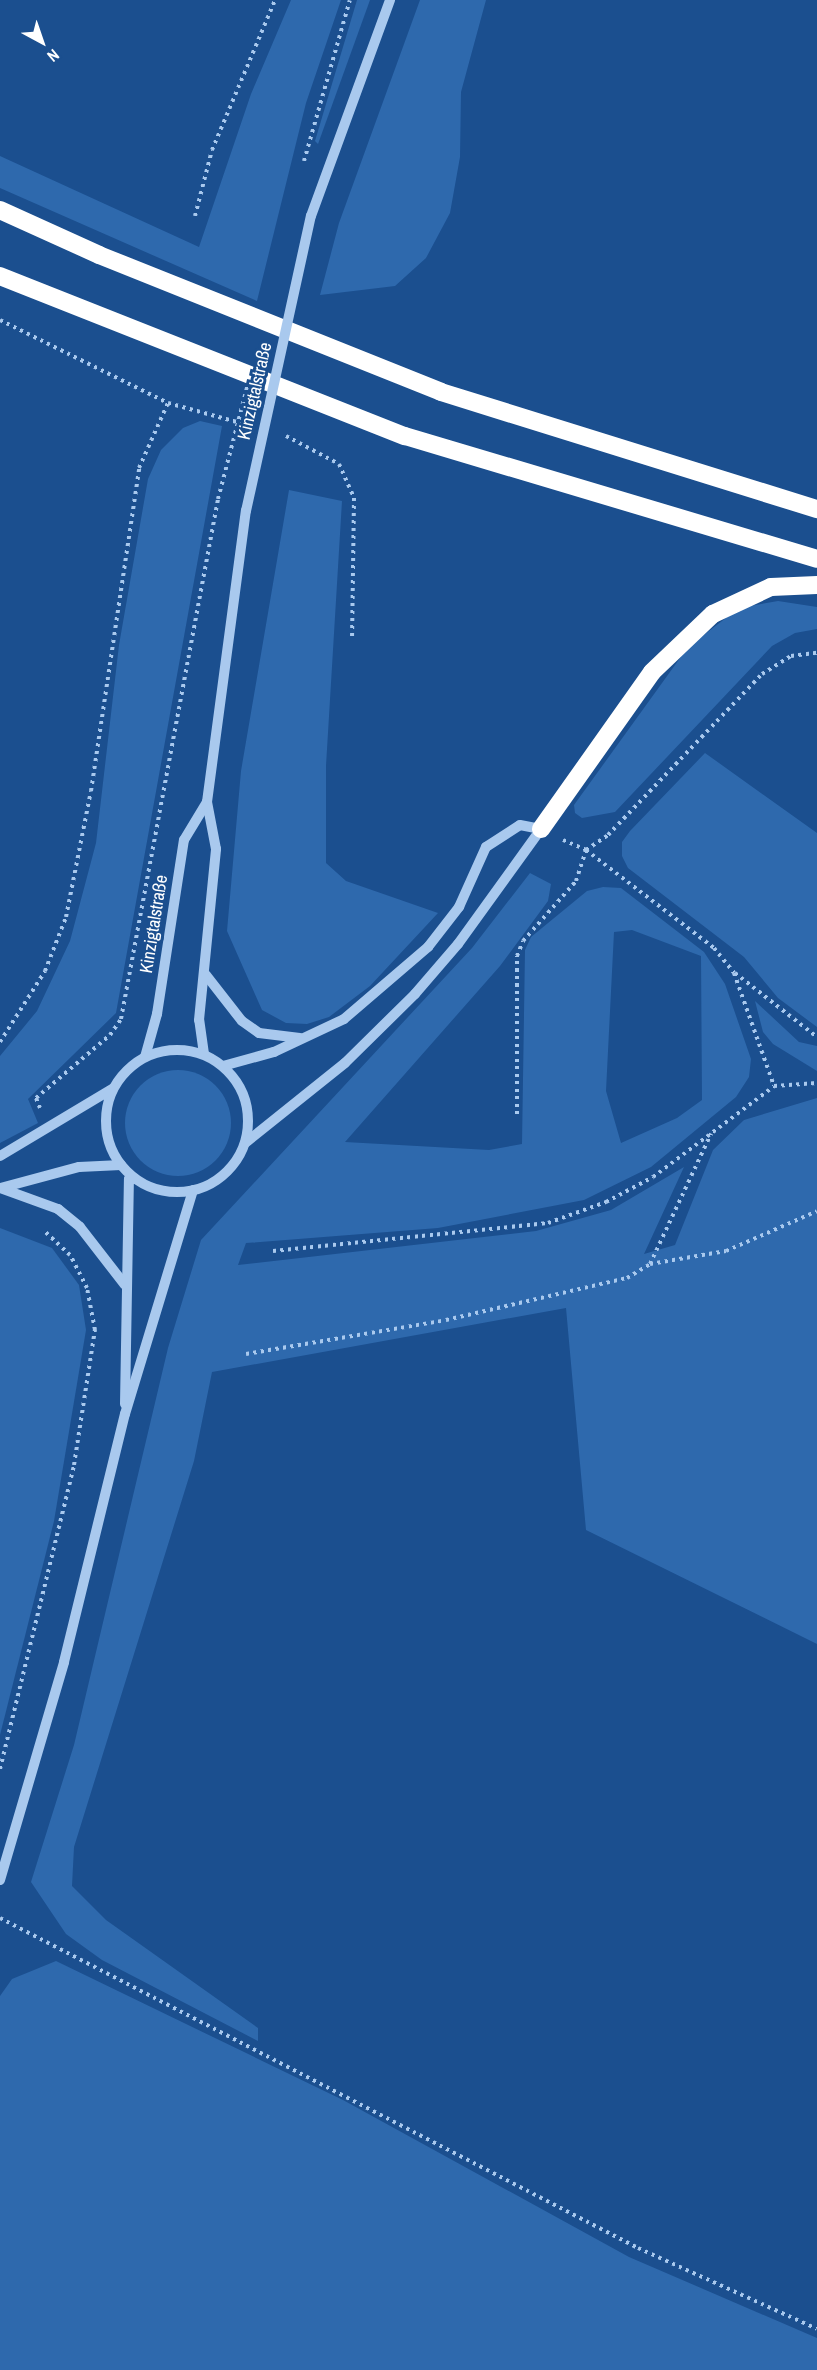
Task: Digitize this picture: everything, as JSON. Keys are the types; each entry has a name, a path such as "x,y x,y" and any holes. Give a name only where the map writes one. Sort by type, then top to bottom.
{"highway":[{"path":"0,210 441,392 817,509"},
{"path":"0,276 405,436 817,560"},
{"path":"541,829 651,672 712,614 771,587 817,585"}],"street":[{"name":"Kinzigtalstraße","path":"204,1054 200,1020 216,849 207,802 246,511 311,216 390,0"},
{"name":"Kinzigtalstraße","path":"145,1056 157,1014 184,840 207,802"},
{"path":"112,1089 105,1128 121,1165 135,1179 153,1188 193,1190 225,1173 244,1143 345,1063 415,993 466,935 541,829 520,825 486,847 459,907 428,947 344,1019 309,1037 223,1066"},
{"path":"206,975 242,1021 259,1033 273,1039 309,1037"},
{"path":"0,1156 50,1129 112,1089 145,1056 185,1049 204,1054 223,1066 246,1101 244,1143"},
{"path":"0,1188 79,1167 121,1165"},
{"path":"125,1414 125,1285 132,1218 129,1179 135,1179"},
{"path":"0,1188 58,1209 80,1227 125,1285"},
{"path":"0,1880 64,1662 125,1414 193,1190"}],"path":[{"path":"195,216 212,150 275,0"},
{"path":"303,168 351,0"},
{"path":"0,320 168,403 256,427"},
{"path":"0,1042 45,971 66,917 92,791 140,468 168,403"},
{"path":"278,434 300,440 339,464 354,498 352,638"},
{"path":"50,1129 36,1098 110,1035 121,1019 218,500"},
{"path":"517,1114 517,956 523,940 576,881 586,850 634,814 762,674 791,656 817,653"},
{"path":"541,829 586,850 714,948 734,973 817,1037"},
{"path":"734,973 774,1086"},
{"path":"273,1251 548,1223 653,1177 774,1086 817,1083"},
{"path":"650,1264 711,1133"},
{"path":"246,1353 446,1320 627,1278 650,1264 726,1251 817,1210"},
{"path":"0,1769 74,1465 95,1329 87,1288 70,1255 47,1233"},
{"path":"0,1918 638,2248 817,2329"}],"shaded area":[{"path":"291,0 341,0 306,103 257,301 0,188 0,156 199,247 251,94"},
{"path":"357,0 370,0 318,144 315,141"},
{"path":"420,0 486,0 461,92 460,157 450,213 426,258 395,286 320,295 339,223"},
{"path":"200,421 222,426 116,1013 28,1099 38,1123 0,1143 0,1056 37,1011 70,941 96,843 119,645 148,479 161,450 183,428"},
{"path":"289,490 342,501 326,766 326,863 346,881 438,913 370,986 329,1017 307,1024 286,1023 262,1010 227,931 241,771"},
{"path":"778,601 817,607 817,629 795,633 772,646 615,812 582,818 575,813 574,805 688,647 739,608"},
{"path":"705,753 817,833 817,1027 778,998 744,957 628,868 622,856 622,842 630,831"},
{"path":"530,873 551,884 548,901 500,966 345,1142 489,1150 522,1144 525,950 531,937 587,891 603,887 621,888 704,952 725,984 751,1059 749,1077 736,1097 651,1167 584,1200 438,1228 246,1243 238,1265 536,1231 611,1210 684,1167 644,1254 675,1245 713,1150 744,1120 817,1098 817,1644 586,1530 566,1308 212,1372 194,1461 74,1847 72,1886 106,1920 258,2028 258,2041 102,1960 66,1934 31,1882 74,1745 168,1348 201,1240 472,948","holes":["632,930 701,956 702,1100 677,1118 621,1143 606,1091 614,932"]},
{"path":"755,1001 799,1042 817,1046 817,1071 773,1044 763,1032"},
{"path":"178,1070 198,1074 215,1086 227,1103 231,1123 227,1143 215,1160 198,1172 178,1176 158,1172 141,1160 129,1143 125,1123 129,1103 141,1086 158,1074"},
{"path":"0,1228 52,1248 79,1285 86,1330 54,1521 0,1735"},
{"path":"56,1961 343,2100 629,2257 817,2338 817,2370 0,2370 0,1996 12,1979"}]}
